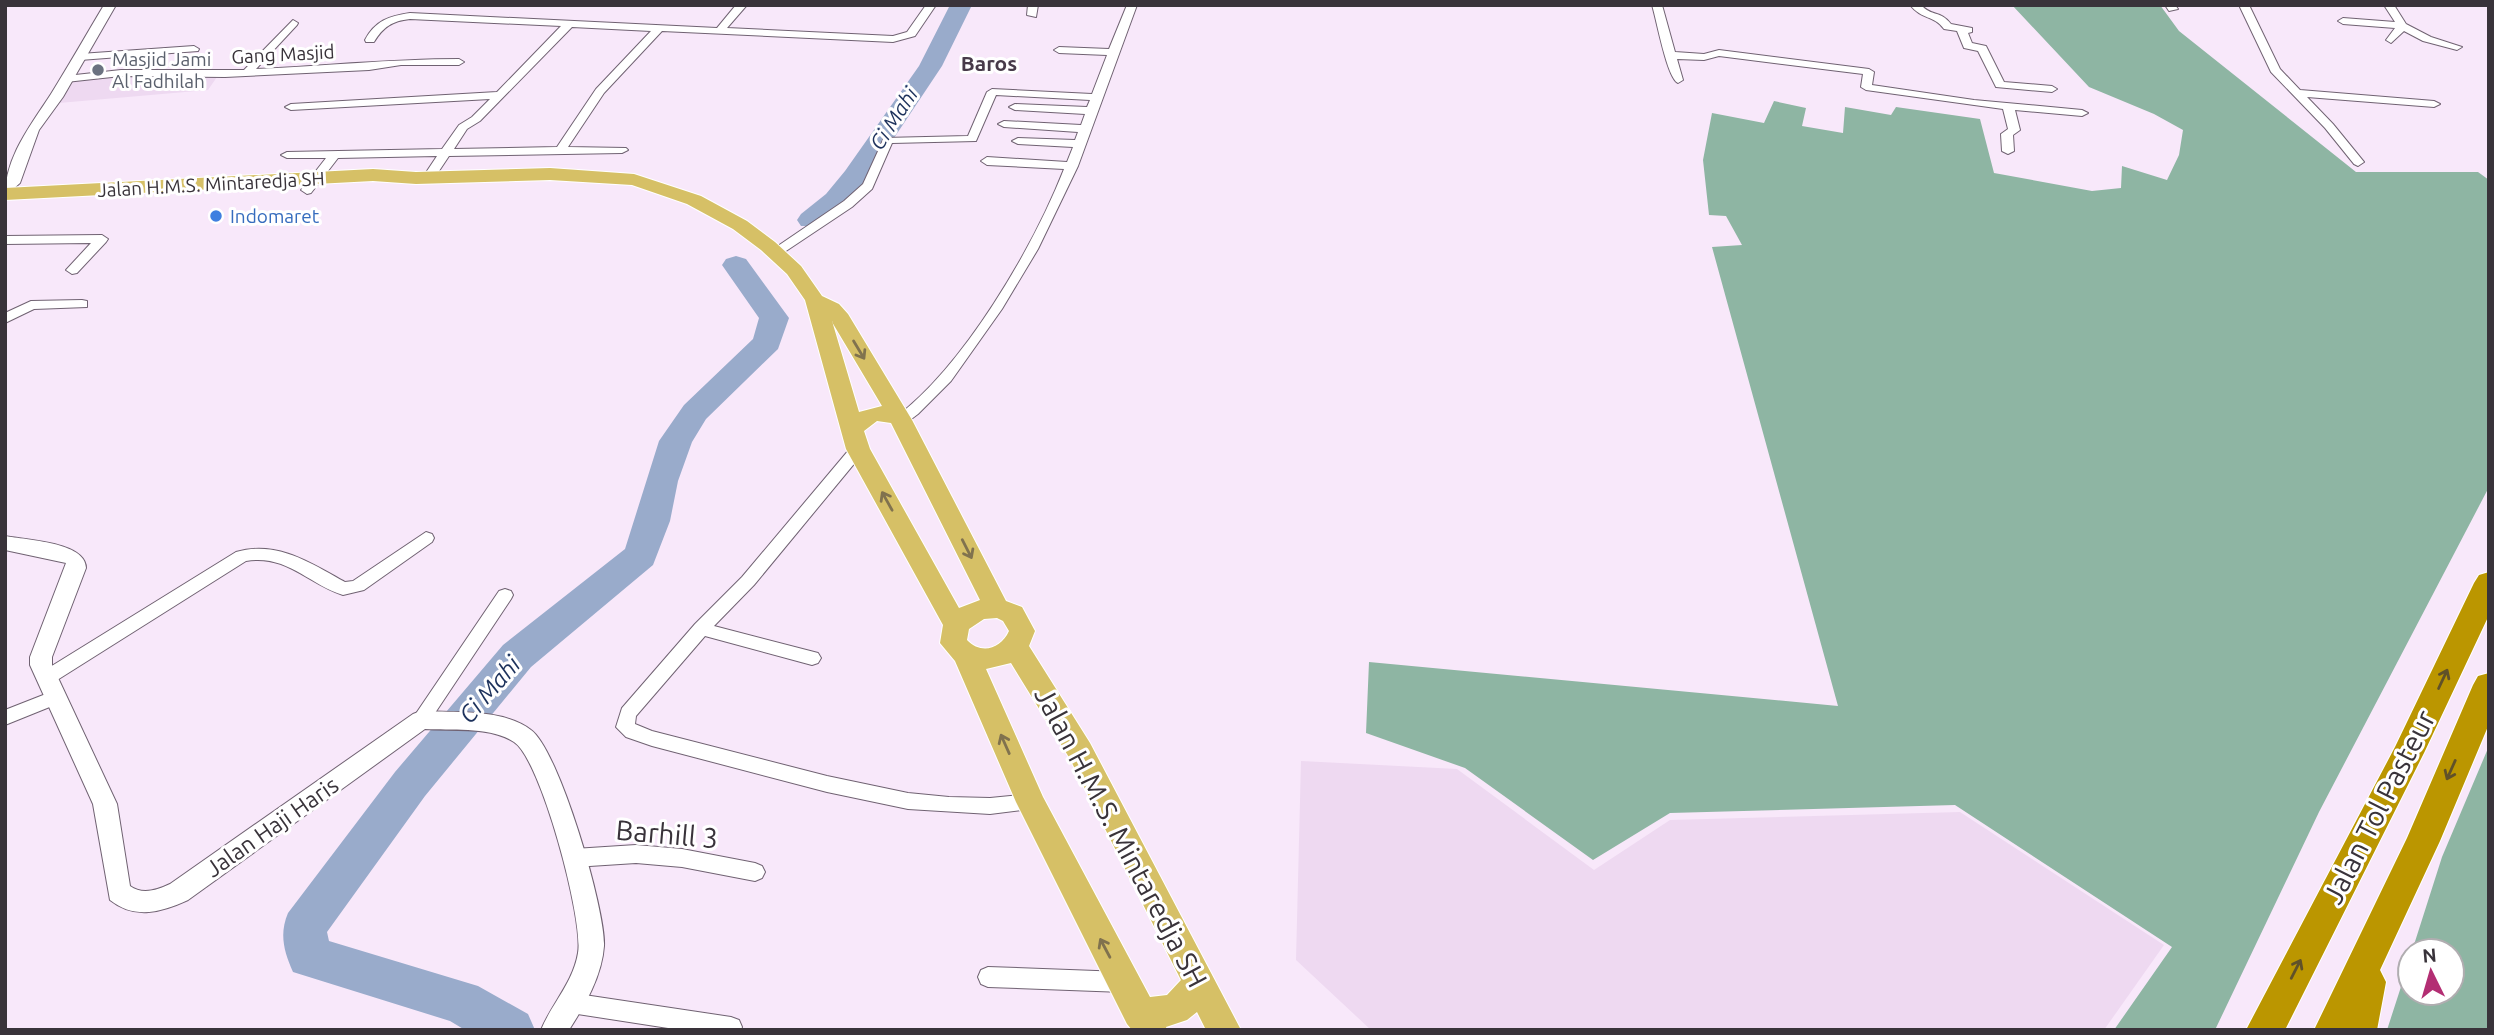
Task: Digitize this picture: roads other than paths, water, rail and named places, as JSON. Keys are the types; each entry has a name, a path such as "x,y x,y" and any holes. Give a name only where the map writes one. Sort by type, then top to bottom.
{"highway":[{"name":"Jalan Tol Pasteur","path":"2265,1030 2408,753 2489,583"},
{"name":"Jalan Tol Pasteur","path":"2333,1030 2423,841 2489,685"},
{"path":"2358,1030 2374,942"}],"main road":[{"name":"Jalan H.M.S. Mintaredja SH","path":"7,189 311,184 374,186 429,177 550,174 634,180 671,191 740,225 794,270 815,300 855,441 956,625 953,643 967,657 1031,802 1144,1021"},
{"name":"Jalan H.M.S. Mintaredja SH","path":"5,207 311,184"},
{"name":"Jalan H.M.S. Mintaredja SH","path":"815,300 832,308 841,319 900,418 997,608 1013,614 1021,624 1020,638 1015,646 1080,751 1224,1030"},
{"path":"855,441 856,423 867,416 889,413 900,418"},
{"path":"956,625 973,611 997,608"},
{"path":"967,657 977,660 998,657 1015,646"},
{"path":"1144,1021 1174,1010 1191,998 1198,981"}],"street":[{"path":"7,189 32,130 110,5"},
{"path":"720,30 742,5"},
{"path":"370,40 375,28 385,21 410,16 893,39 908,37 930,5"},
{"path":"900,418 925,402 957,365 1016,278 1072,166 1111,52 1132,5"},
{"path":"1657,5 1678,80"},
{"path":"1915,5 1923,14 1941,18 1948,27 1965,30 1968,46 1982,48 2000,85 2052,89"},
{"path":"2244,5 2275,70 2358,163"},
{"path":"2389,5 2402,26"},
{"path":"2343,21 2402,26 2427,39 2457,47"},
{"path":"429,177 476,127 477,119 497,95 571,22"},
{"path":"247,73 293,23"},
{"path":"2391,40 2402,26"},
{"path":"550,174 585,123 587,109 600,91 660,27"},
{"path":"80,57 194,50"},
{"path":"1059,50 1111,52"},
{"path":"1669,55 1704,57 1719,53 1869,72 1866,87 2082,113"},
{"name":"Gang Masjid","path":"66,79 121,73 247,73 458,62"},
{"path":"775,252 848,204 868,186 888,140 972,139 992,92 1096,97"},
{"path":"2297,93 2434,104"},
{"path":"291,107 497,95"},
{"path":"2008,106 2014,131 2007,134 2008,151"},
{"path":"1015,107 1091,111"},
{"path":"1003,124 1084,129"},
{"path":"1018,141 1079,144"},
{"path":"287,155 622,150"},
{"path":"311,184 334,155"},
{"path":"986,161 1072,166"},
{"path":"5,240 102,239 72,270"},
{"path":"5,319 27,306 82,304"},
{"path":"855,441 748,582 701,629 624,721 630,731 850,789 917,803 994,808 1031,802"},
{"path":"5,718 242,556 259,551 278,554 343,589 350,589 426,538"},
{"name":"Jalan Haji Haris","path":"5,543 65,554 76,560 76,568 41,657 41,665 105,804 119,892 126,899 136,902 159,901 179,892 430,721"},
{"path":"505,595 430,721 511,729 534,744 574,858 593,941 589,962 554,1030"},
{"path":"701,629 813,658"},
{"name":"Barhill 3","path":"574,858 636,854 682,858 755,872"},
{"path":"988,977 1123,982"},
{"path":"570,1003 731,1027"}],"waterway":[{"name":"Ci Mahi","path":"811,220 836,199 854,177 931,66 961,5"},
{"name":"Ci Mahi","path":"511,1030 461,1002 309,957 304,928 410,784 517,656 640,556 652,521 661,481 676,441 695,412 767,342 774,318 736,265"}],"place":[{"name":"Masjid Jami Al Fadhilah","path":"98,70"},
{"name":"Indomaret","path":"216,216"}],"district":[{"name":"Baros","path":"989,64"}]}
